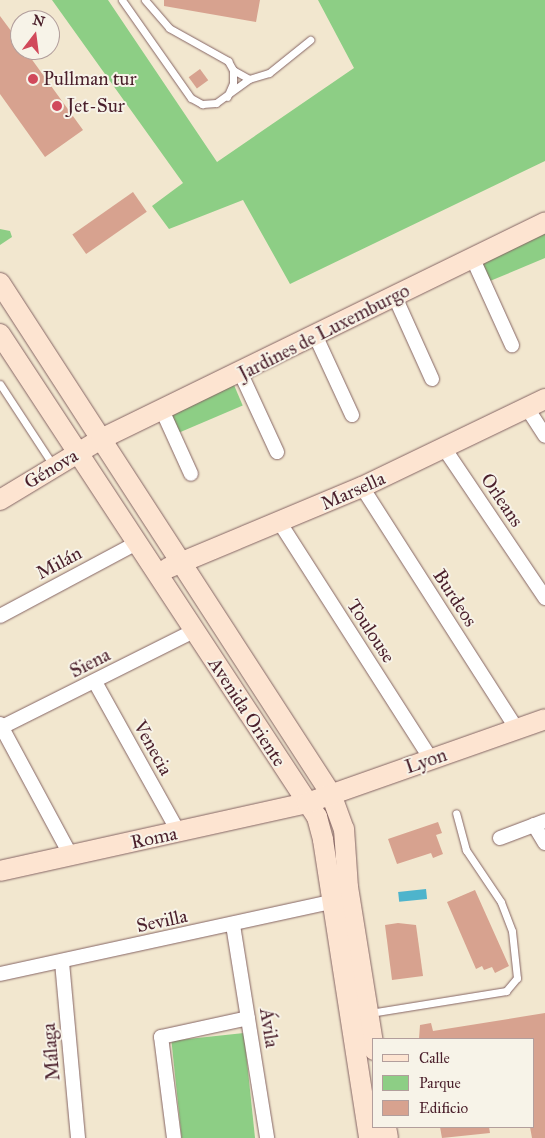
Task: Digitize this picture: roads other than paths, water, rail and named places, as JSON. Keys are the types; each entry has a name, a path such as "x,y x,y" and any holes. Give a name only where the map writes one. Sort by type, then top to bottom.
{"main road":[{"name":"Jardines de Luxemburgo","path":"101,439 241,374 545,222"},
{"name":"Avenida Oriente","path":"0,283 331,794 344,829 348,887 372,1038"},
{"name":"Avenida Oriente","path":"0,334 307,803 321,828 369,1138"},
{"name":"Marsella","path":"156,573 280,523 362,487 545,399"},
{"name":"Génova","path":"0,500 101,439"},
{"name":"Lyon","path":"307,803 545,719"},
{"name":"Roma","path":"0,871 179,833 307,803"}],"street":[{"path":"472,257 512,345"},
{"path":"394,297 432,379"},
{"path":"316,337 352,415"},
{"path":"241,374 277,452"},
{"path":"527,408 545,436"},
{"path":"162,410 191,474"},
{"name":"Orleans","path":"444,448 545,598"},
{"name":"Burdeos","path":"362,487 517,729"},
{"name":"Toulouse","path":"280,523 431,759"},
{"name":"Milán","path":"0,616 137,543"},
{"name":"Siena","path":"1,726 95,682 194,631"},
{"name":"Venecia","path":"95,682 179,833"},
{"path":"1,726 71,856"},
{"path":"500,838 539,823 545,843"},
{"name":"Sevilla","path":"0,974 233,925 331,902"},
{"name":"Ávila","path":"233,925 266,1138"},
{"name":"Málaga","path":"62,962 78,1138"},
{"path":"174,1138 162,1036 248,1018"}],"lane":[{"path":"122,0 190,98 202,104 216,103 249,80 269,73 310,40"},
{"path":"144,0 168,28 217,53 228,61 233,70 249,80"},
{"path":"227,97 233,83 233,70"},
{"path":"0,384 54,468"},
{"path":"368,1013 506,991 517,978 512,931 501,902 466,850 456,813"}],"water":[{"path":"426,889 427,899 399,902 398,892"}],"place":[{"name":"Pullman tur","path":"33,79"},
{"name":"Jet-Sur","path":"57,106"}]}
